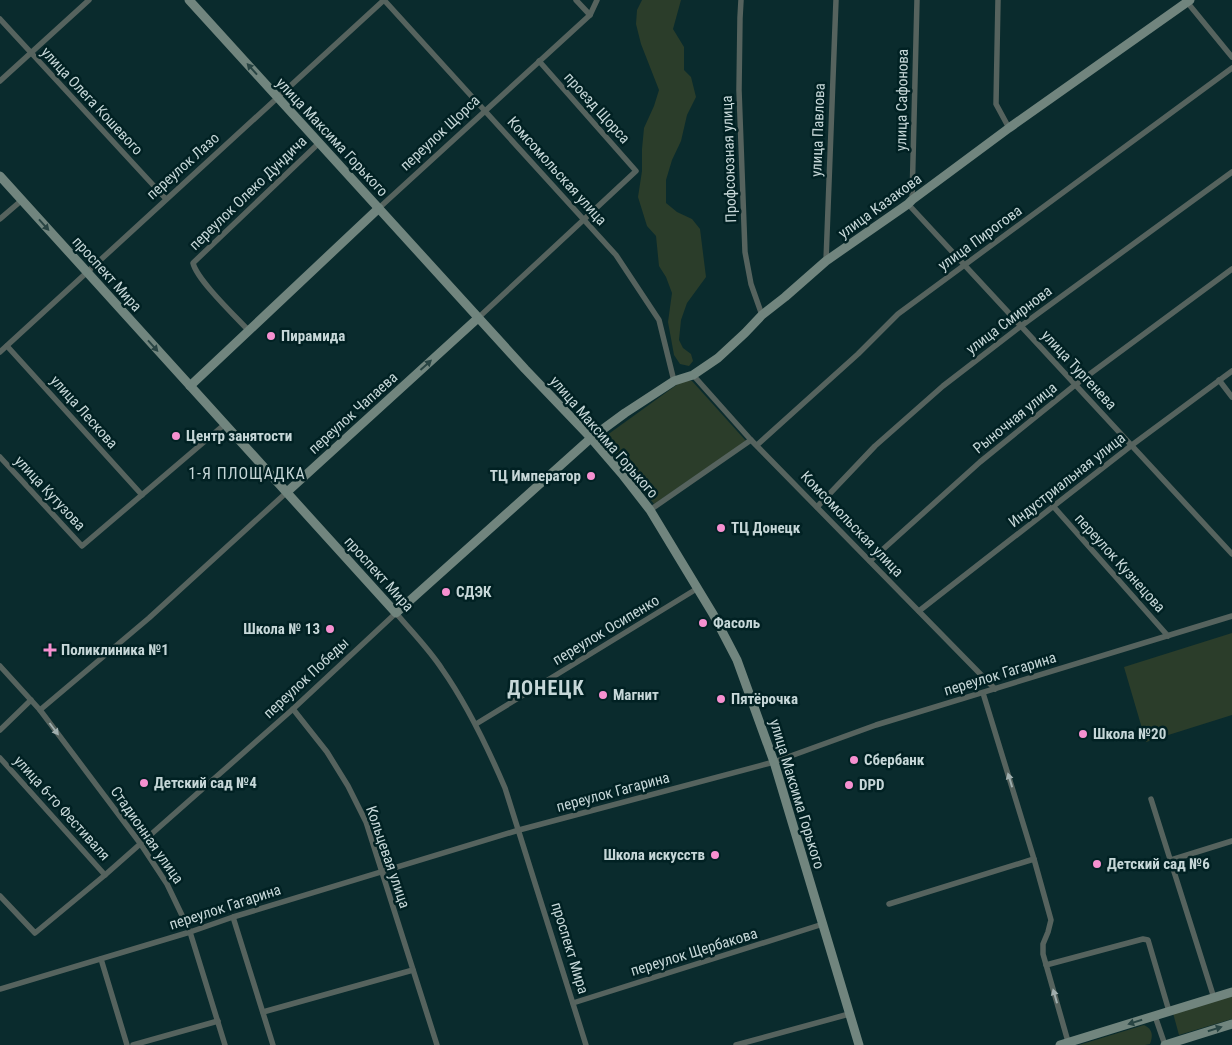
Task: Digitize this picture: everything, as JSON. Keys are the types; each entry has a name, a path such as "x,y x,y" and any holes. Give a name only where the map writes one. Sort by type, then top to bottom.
{"main road":[{"name":"улица Максима Горького","path":"189,0 478,318 591,438 650,510 713,614 736,660 774,762 859,1045"},
{"name":"улица Казакова","path":"591,438 674,381 693,375 718,358 762,315 826,261 1188,1"},
{"name":"проспект Мира","path":"0,176 396,613"},
{"name":"переулок Щорса","path":"190,386 379,208"},
{"name":"переулок Чапаева","path":"287,492 478,318"},
{"name":"переулок Победы","path":"396,613 591,438"},
{"path":"1066,1044 1232,992"},
{"path":"1165,1045 1232,1024"}],"street":[{"path":"0,81 89,0"},
{"name":"переулок Лазо","path":"0,352 384,0"},
{"name":"Комсомольская улица","path":"384,0 616,255 659,320 674,381"},
{"path":"576,0 590,15"},
{"name":"переулок Щорса","path":"379,208 590,15 597,0"},
{"name":"Профсоюзная улица","path":"741,0 739,90 745,252 751,284 762,315"},
{"name":"улица Павлова","path":"826,261 836,0"},
{"name":"улица Сафонова","path":"910,202 917,0"},
{"path":"998,0 996,104 1009,128"},
{"path":"1188,1 1232,57"},
{"name":"улица Олега Кошевого","path":"0,20 166,199"},
{"name":"проезд Щорса","path":"539,61 636,171"},
{"name":"улица Пирогова","path":"757,445 858,354 898,314 1232,68"},
{"name":"переулок Олеко Дундича","path":"249,330 194,270 193,263 319,143"},
{"name":"переулок Чапаева","path":"478,318 636,171"},
{"name":"улица Смирнова","path":"817,507 875,446 943,386 1021,326 1232,172"},
{"path":"0,219 22,200"},
{"name":"улица Тургенева","path":"910,202 964,265 1232,554"},
{"name":"Рыночная улица","path":"870,561 980,462 1075,384 1232,269"},
{"name":"улица Лескова","path":"7,346 142,495"},
{"name":"Индустриальная улица","path":"919,611 1132,445 1232,371"},
{"name":"Комсомольская улица","path":"693,375 751,440 995,689"},
{"path":"1219,380 1232,397"},
{"path":"142,495 225,424"},
{"path":"650,510 751,440"},
{"name":"улица Кутузова","path":"0,457 82,546 142,495"},
{"name":"переулок Чапаева","path":"40,710 149,618 287,492"},
{"name":"переулок Кузнецова","path":"1053,506 1168,636"},
{"name":"переулок Осипенко","path":"476,724 698,588"},
{"name":"переулок Победы","path":"0,896 35,933 105,875 293,710 396,613"},
{"name":"проспект Мира","path":"396,613 442,668 476,724 505,788 586,1045"},
{"name":"переулок Гагарина","path":"0,989 519,830 774,762 876,725 1232,616"},
{"name":"Стадионная улица","path":"0,666 40,710 140,843 167,884 190,932 225,1045"},
{"path":"983,692 1051,920 1043,944 1043,954 1066,1044"},
{"path":"0,730 31,700"},
{"name":"Кольцевая улица","path":"293,710 327,752 348,786 366,822 437,1045"},
{"name":"улица 6-го Фестиваля","path":"0,758 105,875"},
{"path":"1151,799 1214,998"},
{"path":"1170,860 1232,840"},
{"path":"889,904 1034,859"},
{"path":"233,917 273,1045"},
{"name":"переулок Щербакова","path":"573,1003 823,924"},
{"path":"1046,965 1148,940 1169,1012"},
{"path":"101,959 127,1045"},
{"path":"263,1012 413,970"},
{"path":"736,1045 849,1014"},
{"path":"1156,1016 1165,1045"},
{"path":"133,1045 218,1021"}],"green space":[{"path":"642,0 681,0 673,29 684,47 684,70 691,77 696,97 687,115 681,141 672,160 666,180 666,203 677,212 692,219 700,229 706,277 687,303 681,320 679,340 683,348 691,354 693,361 689,366 680,364 674,355 668,322 672,293 666,277 659,266 656,236 647,226 638,197 642,171 644,128 659,90 641,44 636,24 637,10"},
{"path":"682,381 692,381 746,441 654,504 603,438"},
{"path":"1232,633 1232,715 1146,742 1124,667"},
{"path":"1232,996 1232,1019 1179,1035 1173,1013"},
{"path":"1144,1025 1152,1033 1150,1044 1079,1045"}],"place":[{"name":"Пирамида","path":"271,336"},
{"name":"Центр занятости","path":"176,436"},
{"name":"ТЦ Император","path":"591,476"},
{"name":"ТЦ Донецк","path":"721,528"},
{"name":"СДЭК","path":"446,592"},
{"name":"Фасоль","path":"703,623"},
{"name":"Школа № 13","path":"330,629"},
{"name":"Поликлиника №1","path":"50,650"},
{"name":"Магнит","path":"603,695"},
{"name":"Пятёрочка","path":"721,699"},
{"name":"Школа №20","path":"1083,734"},
{"name":"Сбербанк","path":"854,760"},
{"name":"Детский сад №4","path":"144,783"},
{"name":"DPD","path":"849,785"},
{"name":"Школа искусств","path":"715,855"},
{"name":"Детский сад №6","path":"1097,864"}],"district":[{"name":"1-Я ПЛОЩАДКА","path":"247,473"},
{"name":"ДОНЕЦК","path":"546,688"}]}
